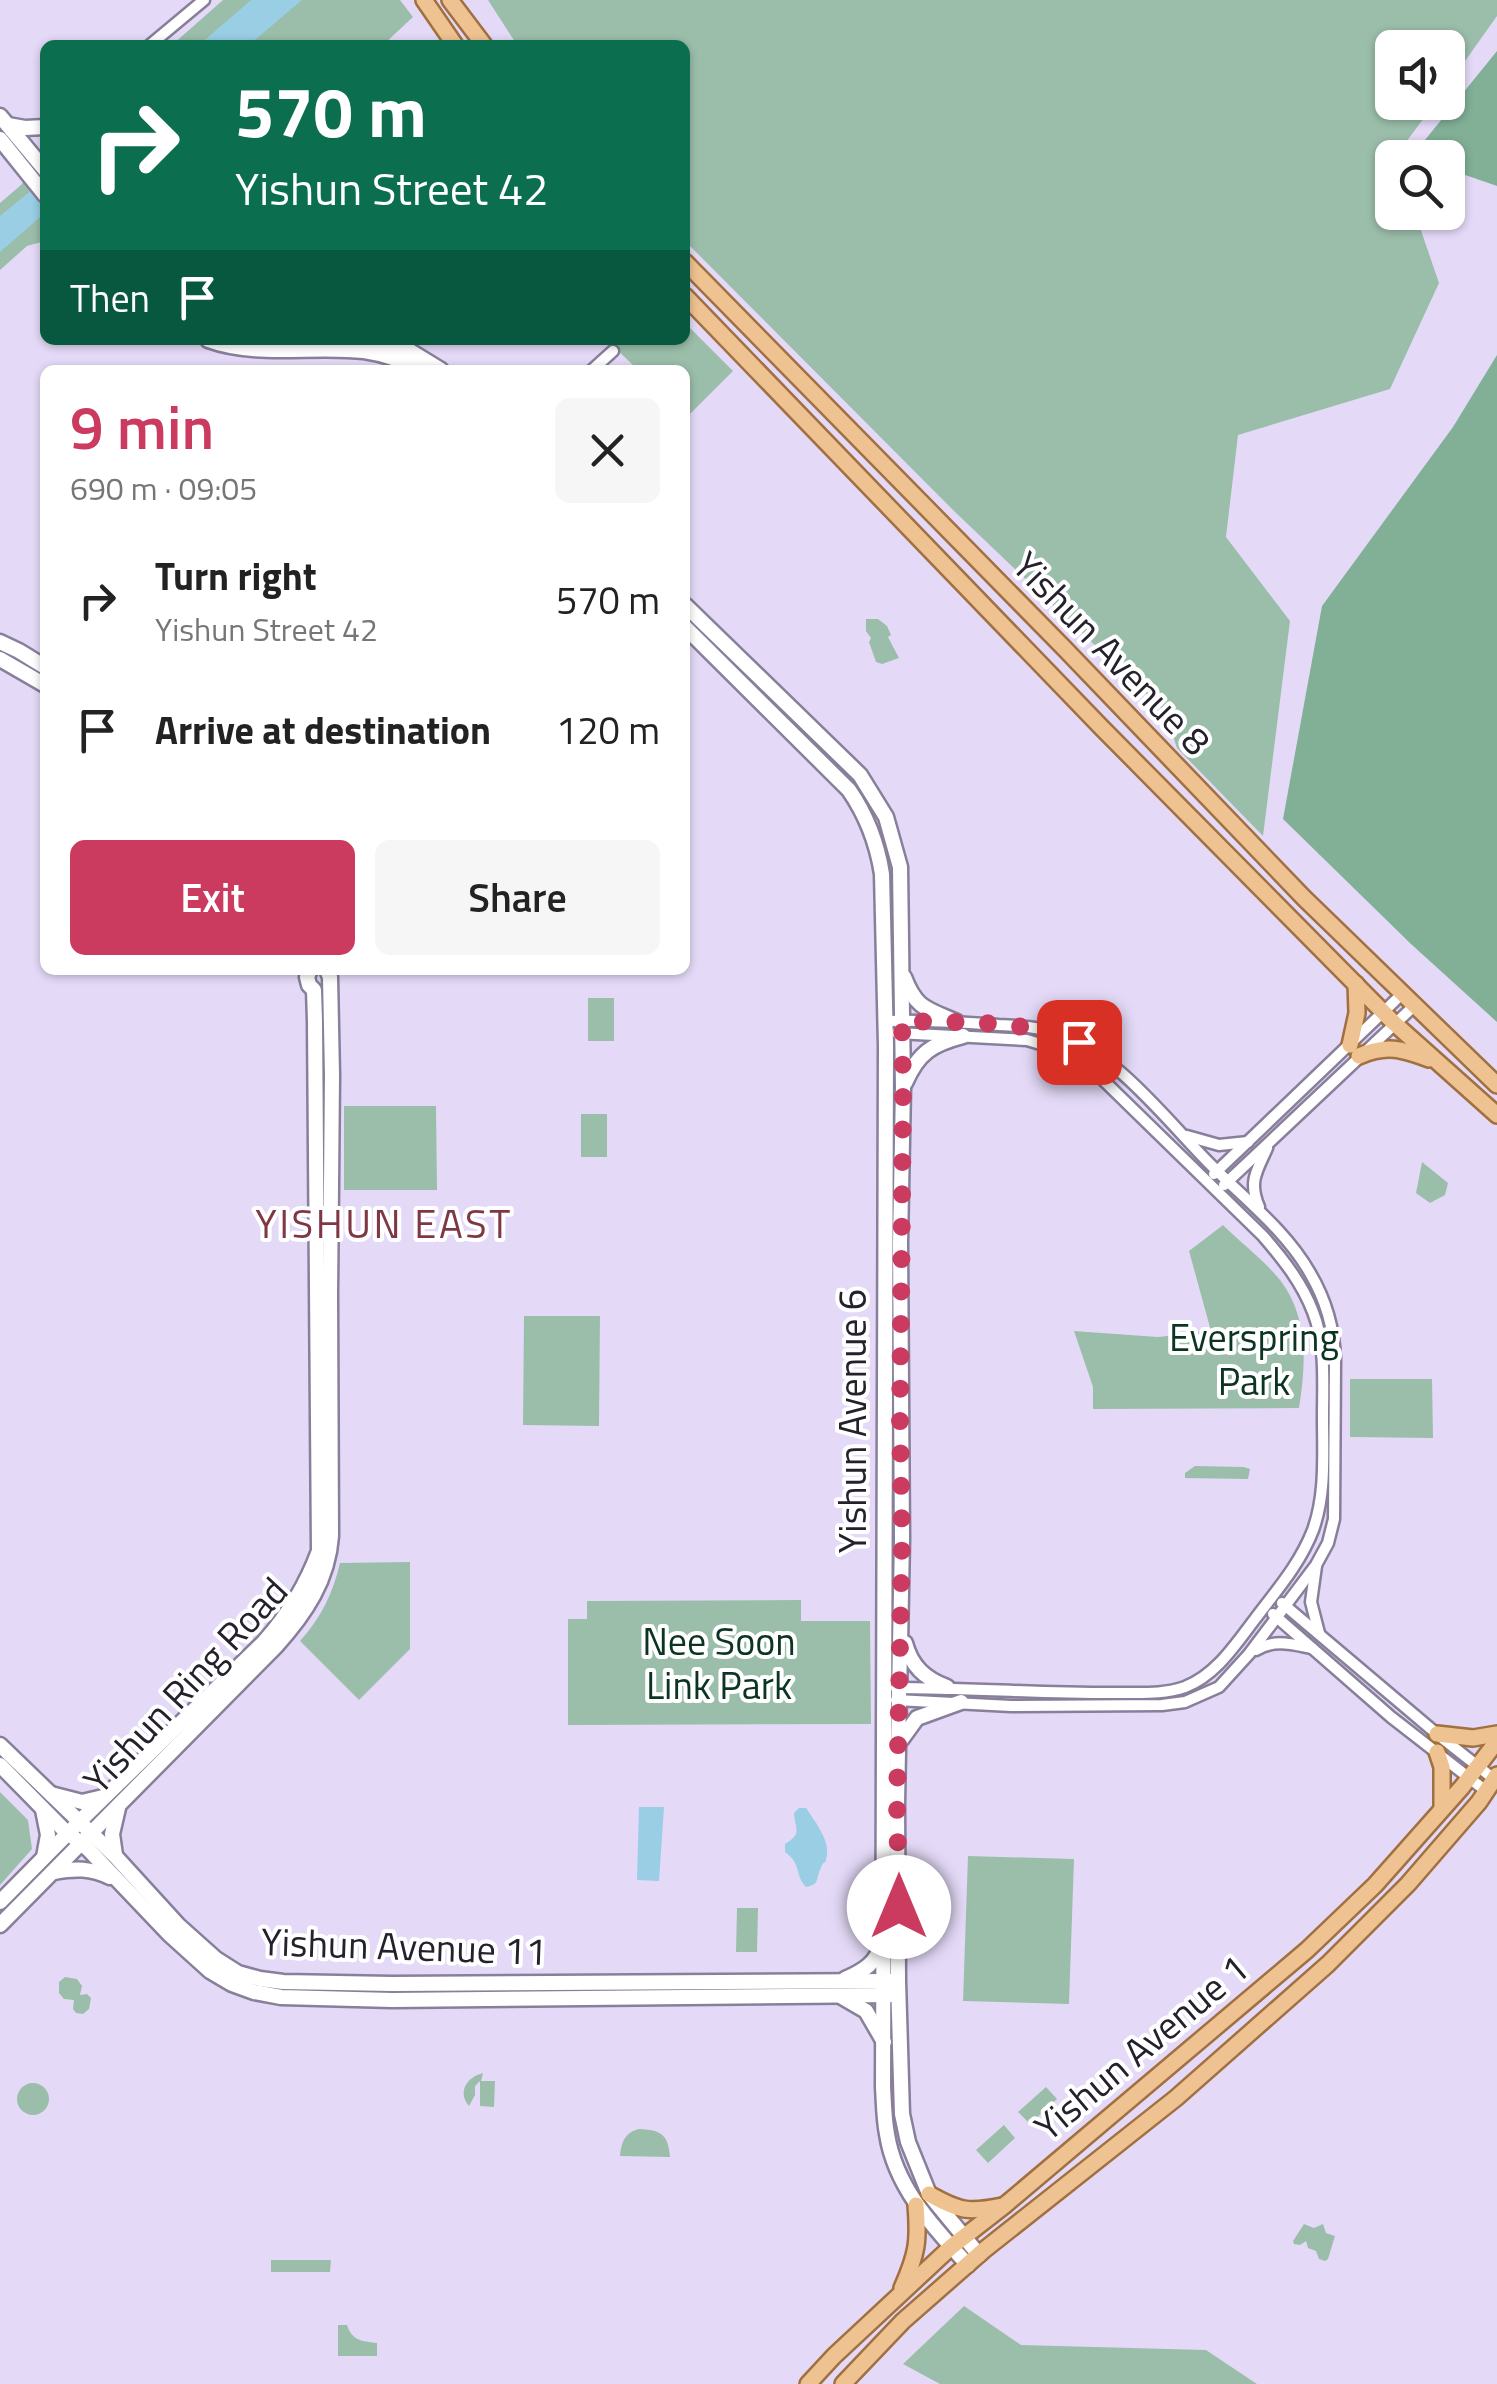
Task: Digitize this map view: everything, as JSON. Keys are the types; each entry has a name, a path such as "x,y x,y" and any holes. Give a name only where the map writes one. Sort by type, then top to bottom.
{"main road":[{"path":"424,0 451,40"},
{"path":"450,0 480,40"},
{"path":"4,120 26,128 40,128"},
{"path":"4,120 40,170"},
{"path":"0,139 40,170"},
{"name":"Yishun Avenue 8","path":"690,267 1291,884 1497,1085"},
{"name":"Yishun Avenue 8","path":"690,301 1102,728 1388,1017 1497,1115"},
{"path":"226,345 244,350 362,351 411,365"},
{"path":"389,345 433,365"},
{"name":"Yishun Avenue 6","path":"690,610 860,775 880,805 900,867 901,1628 892,1694 884,1939 902,2114 922,2200"},
{"path":"690,626 700,620"},
{"name":"Yishun Avenue 6","path":"690,633 849,790 864,811 877,844 882,874 886,1028 886,1575 898,1747 892,1988 884,2042 887,2136 906,2190 922,2200 973,2260"},
{"path":"0,642 40,664"},
{"path":"0,659 40,682"},
{"path":"901,967 910,994 919,1005 960,1029 930,1048 912,1066 903,1088"},
{"name":"Yishun Ring Road","path":"0,1902 264,1642 287,1616 302,1590 320,1544 332,1075 323,981"},
{"path":"1356,984 1355,1050 1393,1048 1437,1062"},
{"name":"Yishun Ring Road","path":"0,1925 297,1623 309,1606 327,1566 332,1536 324,1342"},
{"path":"886,1575 896,1568 896,1551 902,1539"},
{"path":"901,1628 907,1651 916,1665 929,1680 946,1688"},
{"path":"898,1747 917,1718 961,1702"},
{"path":"1438,1734 1497,1737"},
{"name":"Yishun Avenue 1","path":"808,2384 958,2242 1307,1950 1375,1885 1473,1772 1497,1737"},
{"name":"Yishun Avenue 11","path":"0,1746 46,1792 73,1827"},
{"path":"1437,1752 1442,1767 1442,1808"},
{"name":"Yishun Avenue 11","path":"0,1764 42,1808 116,1856 178,1925 216,1959 260,1979 792,1988 836,1995 892,1988"},
{"path":"27,1792 31,1776"},
{"name":"Yishun Avenue 1","path":"843,2384 903,2321 973,2260 1176,2098 1328,1964 1408,1884 1492,1781"},
{"path":"46,1792 82,1802 108,1795"},
{"path":"116,1856 112,1834 118,1807"},
{"path":"42,1808 48,1835 43,1858"},
{"name":"Yishun Avenue 11","path":"87,1839 120,1882 210,1971 232,1984 281,1997 409,2000 792,1988 843,1980 892,1988"},
{"path":"54,1872 93,1870 120,1882"},
{"path":"843,1980 870,1966 884,1939"},
{"path":"836,1995 866,2011 884,2042"},
{"path":"898,2296 916,2258 922,2200 964,2211 1006,2205"}],"street":[{"path":"156,40 204,0"},
{"path":"598,365 613,352"},
{"path":"1216,1192 1408,1000"},
{"path":"886,1028 1036,1028 1079,1042 1100,1055 1262,1214 1300,1258 1326,1305 1334,1342 1334,1520 1328,1543 1249,1654 1219,1687 1174,1704 1011,1706 892,1694"},
{"path":"892,1694 946,1688 1157,1693 1184,1687 1208,1674 1230,1652 1274,1596 1312,1531 1323,1486 1320,1336 1304,1290 1284,1260 1099,1076 1076,1059 1027,1040 960,1029"},
{"path":"1206,1181 1355,1050"},
{"path":"1182,1134 1219,1145 1248,1142"},
{"path":"1262,1214 1253,1181 1270,1142"},
{"path":"1316,1565 1311,1602 1319,1634"},
{"path":"1274,1596 1438,1734 1473,1772"},
{"path":"1265,1606 1437,1752 1492,1781"},
{"path":"1249,1654 1264,1644 1281,1642 1312,1648"}],"green space":[{"path":"223,0 400,0 413,17 388,40 178,40"},
{"path":"488,0 1497,0 1497,16 1465,61 1465,30 1375,30 1375,120 1422,120 1408,140 1375,140 1375,230 1421,230 1439,283 1390,389 1238,435 1226,537 1290,621 1263,836 1177,748 1165,712 954,511 690,246 690,40 514,40"},
{"path":"1497,51 1497,186 1465,175 1465,140 1425,140 1441,120 1465,120 1465,91"},
{"path":"40,162 40,242 27,246 0,270 0,203"},
{"path":"690,328 733,371 690,414 690,365 633,365 612,345 690,345"},
{"path":"1497,355 1497,1022 1283,819 1322,606 1453,427"},
{"path":"866,619 878,619 887,626 899,658 876,662"},
{"path":"588,998 614,998 614,1041 588,1041"},
{"path":"344,1106 436,1106 437,1190 344,1190"},
{"path":"581,1114 607,1114 607,1157 581,1157"},
{"path":"1422,1162 1448,1183 1445,1195 1430,1203 1416,1193"},
{"name":"Everspring Park","path":"1223,1225 1274,1273 1296,1310 1304,1358 1299,1408 1093,1409 1093,1387 1074,1331 1158,1337 1211,1331 1189,1251"},
{"path":"524,1316 600,1316 599,1426 523,1425"},
{"path":"1350,1379 1432,1379 1433,1438 1350,1437"},
{"path":"1195,1466 1250,1469 1248,1479 1185,1478 1185,1473"},
{"path":"410,1562 410,1649 359,1700 300,1641 325,1605 340,1563"},
{"name":"Nee Soon Link Park","path":"801,1600 801,1621 870,1621 871,1724 568,1725 568,1619 587,1619 587,1601"},
{"path":"0,1792 28,1820 32,1849 0,1885"},
{"path":"968,1856 1074,1859 1069,2004 963,2001"},
{"path":"737,1908 758,1908 757,1952 736,1952"},
{"path":"65,1977 77,1979 82,1986 80,1995 91,1998 89,2009 83,2014 73,2009 74,2000 64,1999 59,1993 59,1982"},
{"path":"483,2073 481,2081 495,2081 494,2107 480,2106 480,2081 469,2106 464,2090 472,2078"},
{"path":"33,2083 44,2088 49,2099 44,2110 33,2115 22,2110 17,2099 22,2088"},
{"path":"1046,2087 1057,2099 1030,2124 1018,2112"},
{"path":"1004,2125 1015,2138 988,2163 976,2150"},
{"path":"639,2129 662,2135 670,2157 620,2156 625,2139"},
{"path":"1304,2224 1314,2228 1323,2224 1326,2233 1335,2236 1325,2261 1308,2248 1306,2241 1294,2244"},
{"path":"271,2260 331,2260 330,2272 271,2272"},
{"path":"964,2306 1021,2345 1206,2350 1257,2384 940,2384 903,2364"},
{"path":"338,2325 347,2325 358,2339 377,2343 377,2356 338,2356"}],"water":[{"path":"251,0 302,0 255,40 205,40"},
{"path":"40,183 40,217 0,252 0,216"},
{"path":"639,1807 664,1807 659,1881 637,1880"},
{"path":"806,1808 827,1848 826,1861 816,1882 806,1887 794,1861 785,1852 785,1844 796,1834 794,1813"}],"district":[{"name":"YISHUN EAST","path":"384,1223"}],"route":[{"path":"899,1907 902,1021 1036,1028 1079,1042"}]}
